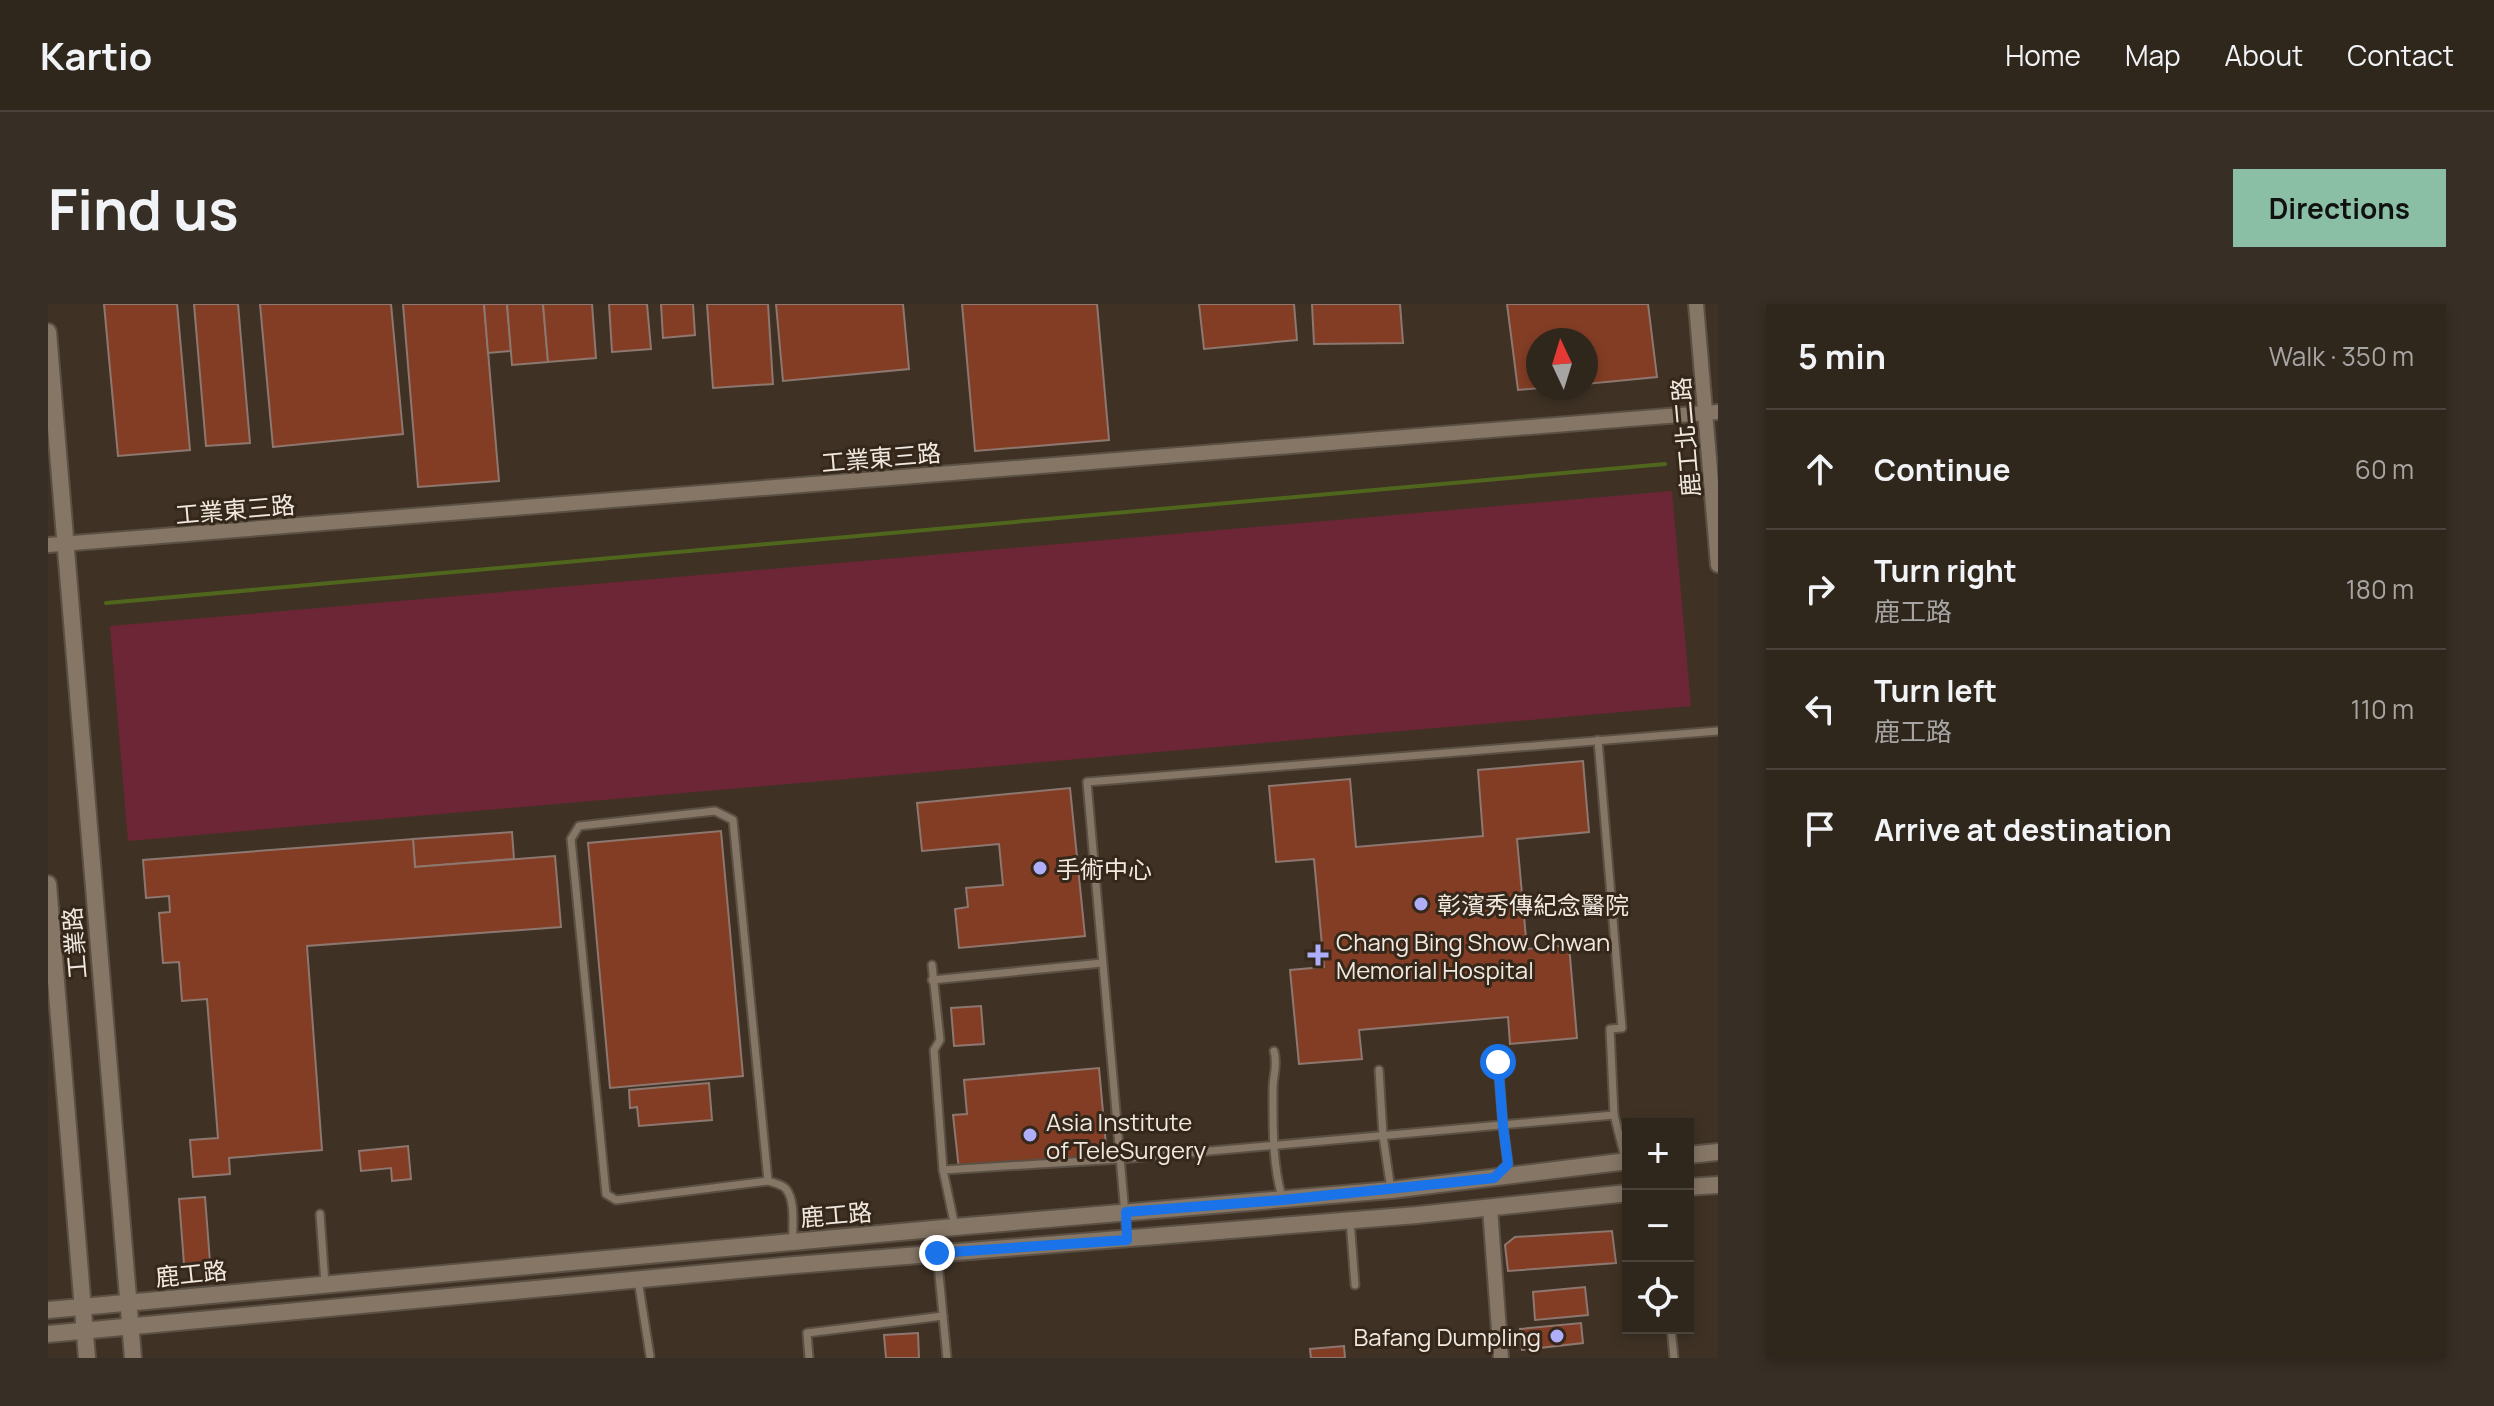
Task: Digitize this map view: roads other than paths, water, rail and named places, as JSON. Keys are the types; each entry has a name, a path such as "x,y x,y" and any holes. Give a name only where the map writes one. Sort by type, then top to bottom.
{"street":[{"name":"鹿工北二路","path":"1696,304 1712,413 1718,565"},
{"name":"工業路","path":"48,332 56,545 133,1358"},
{"name":"工業東三路","path":"56,545 1712,413"},
{"name":"工業路","path":"48,884 87,1358"},
{"path":"1694,1154 1718,1152"},
{"name":"鹿工路","path":"48,1310 1391,1190 1622,1161"},
{"path":"1694,1187 1718,1185"},
{"name":"鹿工路","path":"48,1334 937,1253 1127,1240 1490,1208 1622,1194"},
{"path":"1490,1208 1501,1358"}],"lane":[{"path":"1127,1240 1087,782 1718,731"},
{"path":"1598,740 1622,1028 1610,1029 1614,1115 1622,1146"},
{"path":"768,1181 733,820 715,811 579,826 571,839 606,1194 616,1200 768,1181 788,1190 793,1242"},
{"path":"932,980 1102,963"},
{"path":"932,965 940,1040 934,1050 943,1170 955,1227"},
{"path":"1274,1051 1277,1061 1273,1086 1273,1146 1282,1200"},
{"path":"1494,1178 1508,1164 1498,1062"},
{"path":"1379,1070 1383,1136 1391,1190"},
{"path":"943,1170 1120,1159 1614,1115"},
{"path":"320,1214 325,1284"},
{"path":"1350,1220 1355,1285"},
{"path":"937,1253 947,1358"},
{"path":"638,1280 650,1356"},
{"path":"809,1358 807,1333 943,1316"},
{"path":"1672,1334 1674,1358"}],"waterway":[{"path":"106,603 1665,464"}],"place":[{"name":"手術中心","path":"1040,868"},
{"name":"彰濱秀傳紀念醫院","path":"1421,904"},
{"name":"Chang Bing Show Chwan Memorial Hospital","path":"1318,955"},
{"name":"Asia Institute of TeleSurgery","path":"1030,1135"},
{"name":"Bafang Dumpling","path":"1557,1336"}]}
